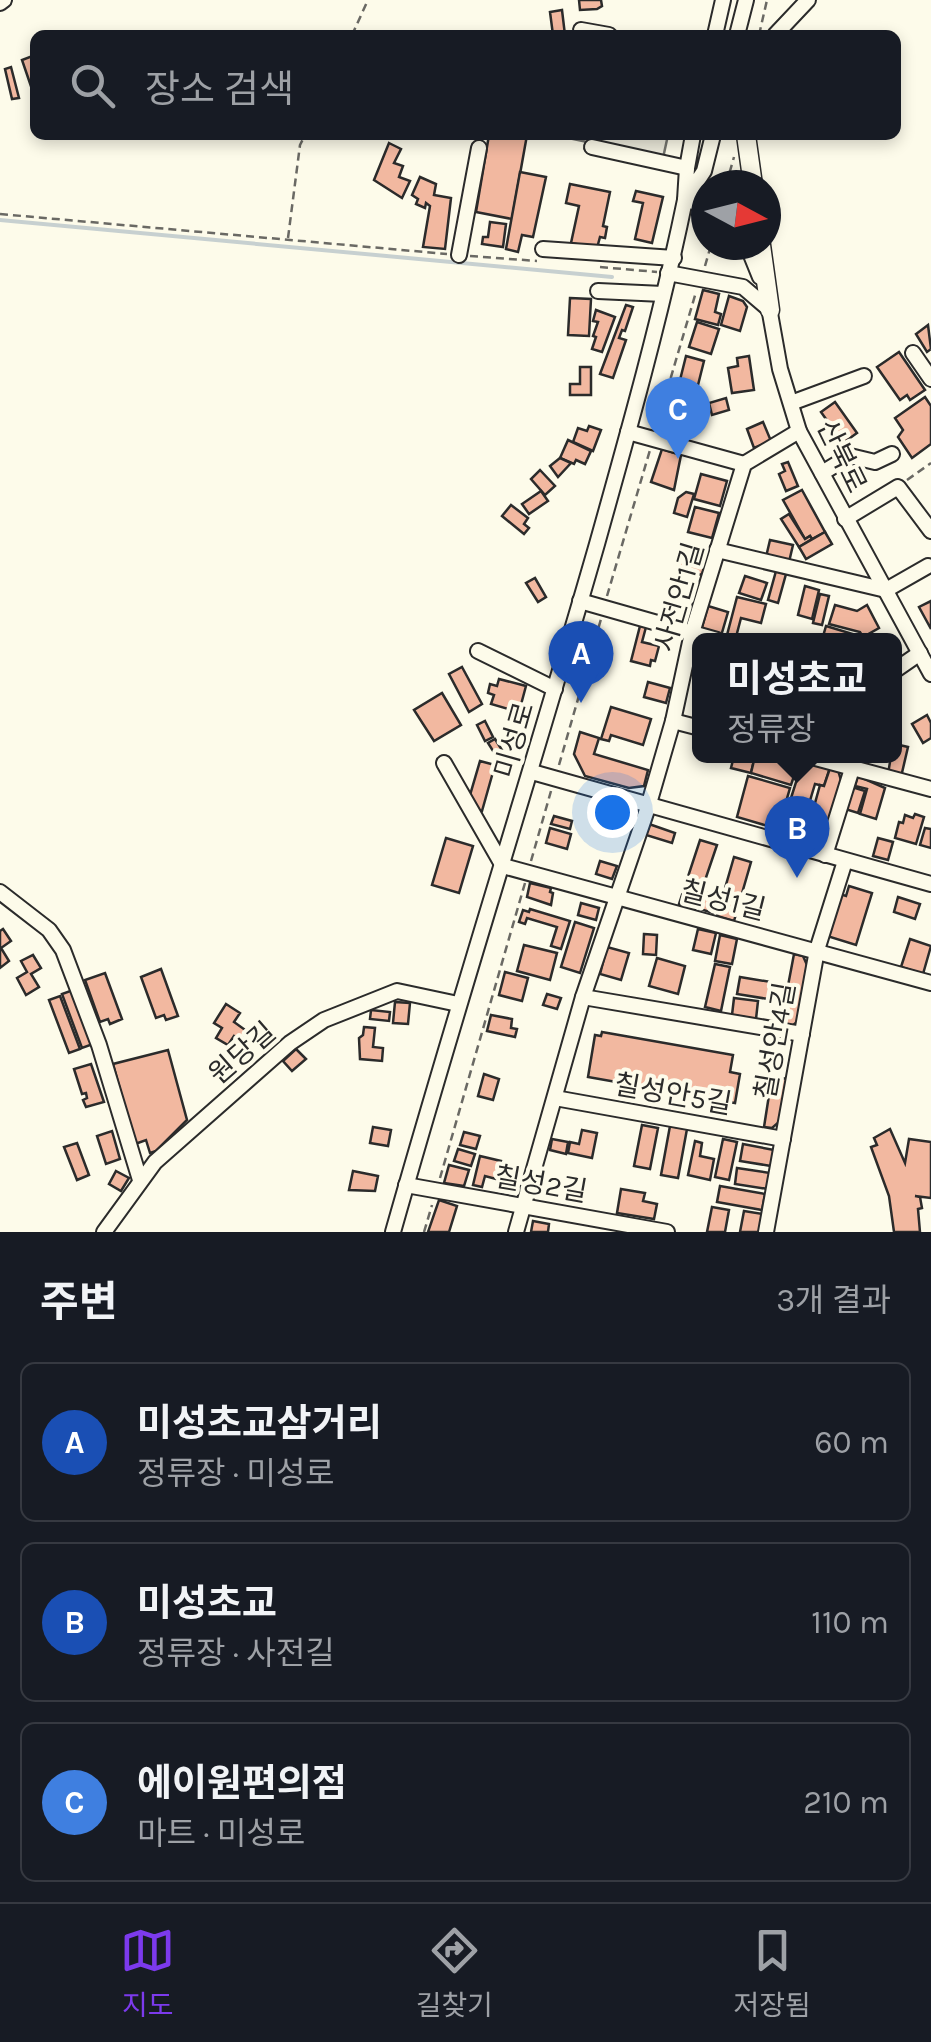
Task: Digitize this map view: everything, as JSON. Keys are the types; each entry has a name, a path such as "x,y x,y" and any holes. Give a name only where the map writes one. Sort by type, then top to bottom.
{"main road":[{"path":"747,140 751,170"},
{"path":"763,260 770,310"}],"street":[{"path":"716,30 723,0"},
{"path":"738,30 746,0"},
{"path":"780,30 808,0"},
{"name":"미성로","path":"393,1232 458,1004 532,772 628,432 674,258 693,140"},
{"name":"미성로","path":"686,200 704,170 711,140"},
{"path":"592,147 686,168"},
{"path":"459,255 479,148"},
{"path":"686,200 691,202"},
{"path":"539,255 674,258"},
{"name":"산북로","path":"752,260 770,310 780,369 799,430 931,674"},
{"path":"668,273 743,287 770,310"},
{"path":"598,291 663,294"},
{"path":"913,353 931,379"},
{"path":"790,403 864,376"},
{"path":"628,432 744,464 799,430"},
{"path":"822,473 850,456 875,462 892,454"},
{"name":"사전안1길","path":"692,633 744,464"},
{"path":"845,519 898,487 931,531"},
{"path":"718,550 886,590 928,566"},
{"path":"580,602 692,634"},
{"name":"사전안1길","path":"619,899 673,721 692,634"},
{"path":"478,652 555,689"},
{"path":"902,665 920,653"},
{"path":"673,721 692,726"},
{"path":"444,763 502,866"},
{"path":"825,855 853,763"},
{"path":"860,763 931,789"},
{"path":"532,772 931,884"},
{"name":"칠성안4길","path":"766,1232 817,950 845,861"},
{"name":"칠성1길","path":"502,866 931,983"},
{"path":"0,892 49,930 63,950 99,1045 140,1180"},
{"path":"516,1232 584,998 619,899"},
{"name":"원당길","path":"104,1232 140,1180 290,1043 324,1020 397,991 458,1004"},
{"path":"584,998 802,1034"},
{"name":"칠성안5길","path":"555,1098 783,1138"},
{"name":"칠성2길","path":"406,1185 666,1232"}],"path":[{"path":"354,30 368,0"},
{"path":"760,30 767,0"},
{"path":"288,239 302,140"},
{"path":"731,170 736,152"},
{"path":"0,214 459,255 539,255"},
{"path":"424,1232 706,260"},
{"path":"592,266 668,273"},
{"path":"898,487 931,463"}],"shaded area":[{"path":"578,140 667,140 663,158"}],"building":[{"path":"579,0 601,0 602,6 580,10"},
{"path":"562,10 564,30 552,30 550,12"},
{"path":"30,57 30,83 22,60"},
{"path":"11,67 19,98 12,99 5,69"},
{"path":"488,140 526,140 512,219 476,212"},
{"path":"389,143 401,149 394,163 403,166 399,177 410,181 402,198 374,180"},
{"path":"520,172 546,177 533,237 522,235 518,252 506,249"},
{"path":"420,177 436,184 434,195 451,198 445,249 423,247 430,206 416,204 418,199 412,195"},
{"path":"570,184 610,192 603,226 607,227 605,238 600,237 597,248 571,243 579,206 566,203"},
{"path":"636,191 663,197 652,243 635,239 643,203 633,201"},
{"path":"490,222 506,224 503,247 482,244 483,237 488,237"},
{"path":"703,290 719,294 715,312 721,314 718,325 695,319"},
{"path":"729,296 743,301 747,307 740,331 721,325"},
{"path":"570,298 591,299 589,336 568,335"},
{"path":"626,305 633,307 619,338 626,340 613,378 600,374"},
{"path":"596,310 615,317 602,352 592,349 598,322 593,321"},
{"path":"697,322 719,329 711,354 689,347"},
{"path":"928,325 931,349 927,352 916,334"},
{"path":"899,352 925,390 910,400 907,395 900,400 877,367"},
{"path":"686,356 704,361 697,389 679,384"},
{"path":"749,356 754,390 732,393 728,368 738,366 737,358"},
{"path":"580,367 591,367 591,395 570,395 570,384 580,384"},
{"path":"925,397 931,406 931,444 912,458 898,437 903,430 895,418"},
{"path":"726,398 729,410 712,415 709,403"},
{"path":"835,402 857,433 843,443 821,412"},
{"path":"763,422 771,441 754,448 747,429"},
{"path":"589,426 601,430 593,451 573,442 578,428 587,431"},
{"path":"568,440 591,451 585,464 560,458"},
{"path":"662,449 681,455 674,490 651,482"},
{"path":"560,458 571,463 558,477 550,466"},
{"path":"788,462 798,486 786,491 779,474 785,471 782,464"},
{"path":"540,470 555,486 545,495 531,479"},
{"path":"701,474 727,481 720,506 694,499"},
{"path":"802,490 825,532 812,539 805,539 783,500"},
{"path":"541,491 548,501 529,514 522,504"},
{"path":"686,492 694,494 687,517 674,513 678,498"},
{"path":"511,505 528,518 524,524 529,528 524,534 502,516"},
{"path":"695,507 719,513 712,538 688,532"},
{"path":"789,514 805,539 812,539 799,547 781,519"},
{"path":"825,532 832,544 806,559 799,547"},
{"path":"770,540 793,545 789,562 766,557"},
{"path":"681,554 706,561 702,575 677,568"},
{"path":"776,571 786,574 778,603 768,600"},
{"path":"745,576 767,583 761,600 739,593"},
{"path":"535,578 546,597 538,602 526,583"},
{"path":"805,586 819,590 812,619 798,615"},
{"path":"820,594 829,596 822,625 813,623"},
{"path":"737,597 766,604 761,623 741,618 737,633 728,633"},
{"path":"931,601 931,629 919,607"},
{"path":"835,605 857,611 867,605 879,628 861,633 829,624"},
{"path":"708,606 728,612 722,633 701,631"},
{"path":"640,626 646,627 642,642 659,646 650,666 631,661"},
{"path":"826,626 849,633 824,633"},
{"path":"462,667 482,704 469,712 449,674"},
{"path":"499,679 526,686 519,712 491,704 494,695 488,693 490,684 497,686"},
{"path":"648,682 670,688 666,703 644,697"},
{"path":"442,693 461,725 434,741 414,710"},
{"path":"611,707 651,719 643,745 611,735 609,741 601,739"},
{"path":"927,715 931,738 923,743 912,724"},
{"path":"485,721 493,737 485,741 477,725"},
{"path":"580,732 599,738 594,754 648,770 644,786 629,788 585,776 574,754"},
{"path":"495,739 507,758 500,762 488,743"},
{"path":"902,746 908,747 901,777 888,774 890,763 902,763"},
{"path":"480,761 495,765 482,811 468,802"},
{"path":"732,763 753,763 751,773 731,768"},
{"path":"753,763 798,763 791,785 751,773"},
{"path":"802,763 830,768 824,786 815,784 809,804 791,798"},
{"path":"830,768 838,770 842,784 830,828 826,826 823,836 807,832 820,785 824,786"},
{"path":"748,776 790,788 778,829 737,817"},
{"path":"858,776 885,788 876,819 860,814 867,789 855,786"},
{"path":"852,787 865,791 858,813 845,809"},
{"path":"915,814 924,817 916,844 895,838 899,822 903,823 905,815 913,818"},
{"path":"554,816 572,821 570,829 551,824"},
{"path":"649,824 675,833 672,843 646,835"},
{"path":"550,828 571,834 567,849 546,843"},
{"path":"925,828 931,829 931,848 920,845"},
{"path":"446,838 473,846 459,893 432,885"},
{"path":"878,838 893,842 888,860 873,856"},
{"path":"700,840 717,845 695,910 679,904"},
{"path":"734,857 751,862 734,921 717,916"},
{"path":"600,861 617,866 612,879 596,874"},
{"path":"530,883 551,888 551,905 527,897"},
{"path":"849,886 872,893 856,945 827,936 840,894 846,896"},
{"path":"705,892 719,896 713,913 700,909"},
{"path":"898,897 920,904 915,919 894,912"},
{"path":"581,903 599,908 596,920 578,915"},
{"path":"523,910 570,921 561,949 551,946 557,927 527,918 525,924 519,922"},
{"path":"575,922 594,928 580,973 561,967"},
{"path":"3,929 11,941 1,948 9,961 0,968 0,931"},
{"path":"698,929 716,933 711,954 693,950"},
{"path":"644,934 657,935 656,955 643,954"},
{"path":"720,935 737,939 732,964 715,961"},
{"path":"910,939 931,946 923,974 901,967"},
{"path":"524,945 557,953 550,980 517,971"},
{"path":"607,947 629,953 621,980 600,974"},
{"path":"794,954 803,956 807,965 797,1022 788,1029 780,1028"},
{"path":"33,955 41,968 31,974 39,987 26,995 17,978 27,972 21,961"},
{"path":"657,958 685,966 678,994 649,986"},
{"path":"715,964 730,967 721,1011 705,1007"},
{"path":"161,969 178,1016 166,1020 164,1015 156,1018 141,977"},
{"path":"505,972 528,978 522,1001 499,995"},
{"path":"105,973 122,1019 110,1024 108,1019 100,1022 85,980"},
{"path":"740,977 777,983 774,1000 737,994"},
{"path":"73,990 93,1044 82,1048 62,994"},
{"path":"547,994 561,998 557,1009 543,1005"},
{"path":"60,996 80,1049 69,1053 49,1000"},
{"path":"734,998 758,1001 756,1019 732,1015"},
{"path":"395,1002 410,1003 408,1024 393,1023"},
{"path":"226,1004 240,1013 234,1022 248,1032 242,1041 234,1036 228,1045 216,1038 222,1028 214,1023"},
{"path":"371,1010 390,1012 389,1021 370,1019"},
{"path":"491,1015 512,1019 511,1028 517,1029 515,1037 487,1031"},
{"path":"364,1027 375,1028 373,1047 383,1048 382,1061 360,1059 359,1038"},
{"path":"602,1032 733,1055 730,1072 740,1074 735,1103 588,1077 595,1035 601,1036"},
{"path":"296,1049 306,1059 292,1071 283,1061"},
{"path":"168,1050 187,1120 150,1153 146,1140 135,1144 113,1064"},
{"path":"91,1064 104,1102 86,1107 86,1093 82,1094 74,1069"},
{"path":"484,1074 499,1079 493,1100 478,1096"},
{"path":"772,1076 787,1079 779,1122 772,1128 764,1127"},
{"path":"642,1125 658,1128 650,1169 634,1166"},
{"path":"670,1126 687,1129 678,1178 661,1175"},
{"path":"373,1127 391,1130 388,1146 370,1143"},
{"path":"890,1129 905,1163 909,1139 931,1142 931,1198 915,1196 920,1197 922,1208 918,1209 920,1232 894,1232 889,1196 871,1147 877,1145 874,1138"},
{"path":"582,1130 597,1133 592,1158 568,1153 570,1142 579,1144"},
{"path":"112,1131 120,1159 106,1164 97,1136"},
{"path":"464,1132 480,1136 476,1149 460,1145"},
{"path":"552,1139 568,1142 566,1154 550,1150"},
{"path":"723,1139 737,1142 729,1180 715,1177"},
{"path":"695,1141 702,1143 700,1156 714,1159 710,1180 688,1175"},
{"path":"77,1143 89,1175 77,1180 64,1147"},
{"path":"743,1144 774,1150 771,1166 740,1161"},
{"path":"458,1149 475,1154 471,1166 454,1161"},
{"path":"480,1156 501,1161 496,1179 485,1176 482,1187 473,1185"},
{"path":"449,1165 469,1170 464,1186 444,1183"},
{"path":"737,1168 770,1173 768,1189 735,1184"},
{"path":"116,1171 129,1178 121,1191 109,1184"},
{"path":"353,1171 378,1176 375,1191 349,1190"},
{"path":"720,1186 765,1194 762,1210 717,1202"},
{"path":"621,1189 645,1193 643,1201 657,1204 654,1219 617,1213"},
{"path":"439,1200 457,1206 449,1232 428,1232"},
{"path":"712,1207 729,1210 725,1232 707,1232"},
{"path":"744,1211 763,1214 760,1232 740,1232"},
{"path":"533,1221 549,1224 548,1232 531,1232"}],"waterway":[{"path":"0,220 612,277"}],"place":[{"name":"에이원편의점","path":"678,459"},
{"name":"미성초교삼거리","path":"581,703"},
{"name":"미성초교","path":"797,878"}]}
